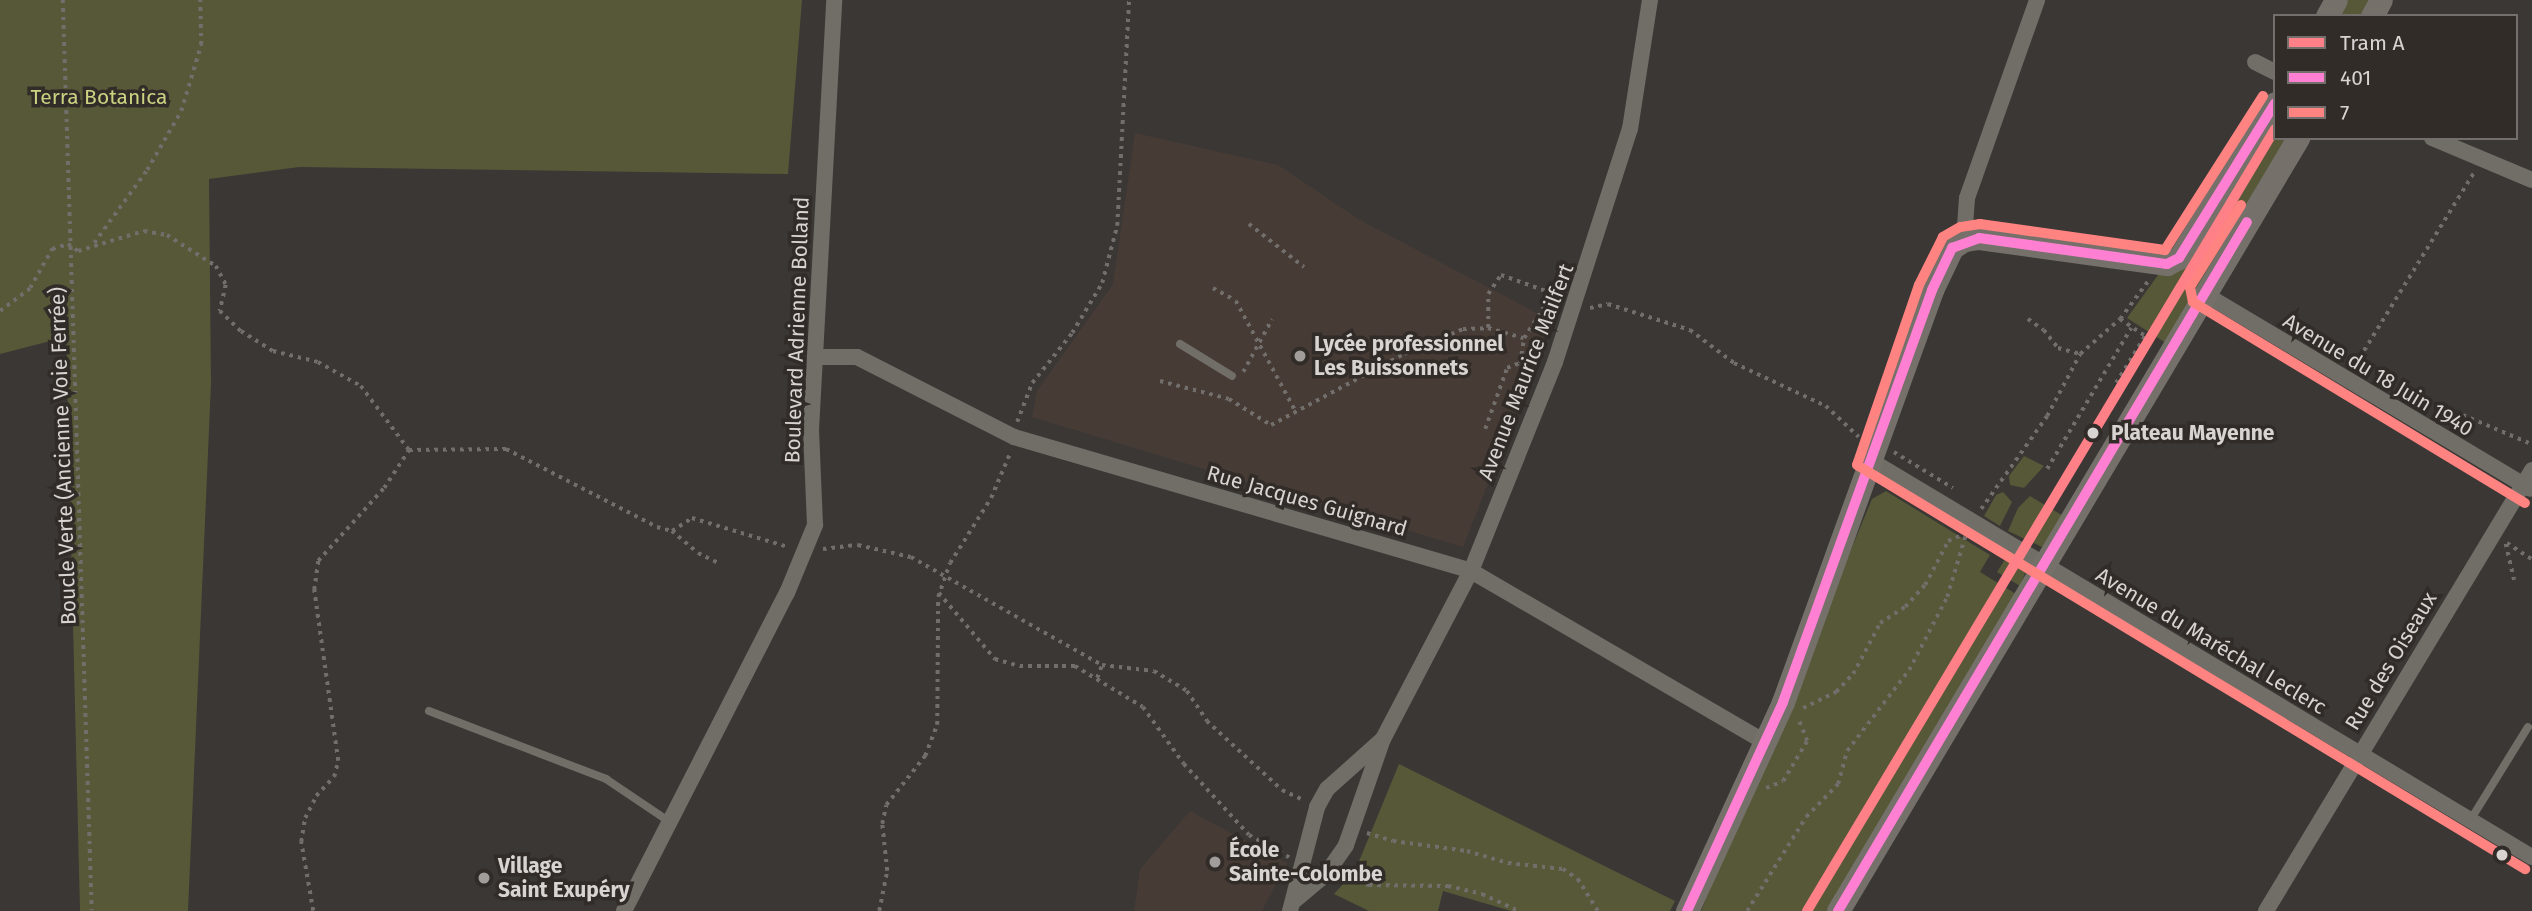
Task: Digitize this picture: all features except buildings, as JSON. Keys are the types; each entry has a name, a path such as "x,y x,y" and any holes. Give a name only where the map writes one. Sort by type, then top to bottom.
{"main road":[{"path":"1687,911 1765,742 1931,290 1952,248 1964,240 1979,238 2167,264 2179,258 2273,106"},
{"path":"1838,911 2045,565 2203,293 2297,140"}],"street":[{"name":"Boulevard Adrienne Bolland","path":"624,911 787,593 816,513 811,464 834,0"},
{"name":"Avenue Maurice Mailfert","path":"1292,906 1339,859 1381,754 1383,739 1471,571 1575,303 1630,129 1650,0"},
{"path":"1964,240 1967,198 2037,0"},
{"path":"2255,62 2273,71"},
{"path":"2437,140 2532,180"},
{"name":"Avenue du 18 Juin 1940","path":"2203,293 2527,488"},
{"name":"Rue Jacques Guignard","path":"815,357 858,356 1014,437 1471,571 1765,742"},
{"name":"Avenue du Maréchal Leclerc","path":"1873,450 2045,565 2532,857"},
{"name":"Rue des Oiseaux","path":"2266,911 2527,488 2532,470"},
{"name":"Avenue Maurice Mailfert","path":"1292,906 1305,864 1317,807 1338,775 1383,739"}],"lane":[{"path":"1180,344 1236,378"},
{"path":"429,711 606,779 670,822"},
{"path":"2471,819 2528,727"}],"path":[{"name":"Boucle Verte (Ancienne Voie Ferrée)","path":"63,0 73,248 92,911"},
{"path":"93,244 147,170 181,111 201,45 200,0"},
{"path":"879,911 887,871 882,824 886,805 925,756 937,725 939,593 945,577 991,498 1032,383 1072,334 1102,283 1117,226 1129,0"},
{"path":"2353,369 2473,174"},
{"path":"1249,224 1304,267"},
{"path":"0,311 30,288 52,249 68,244 73,248 144,231 167,235 204,255 226,285 220,311 273,351 318,362 361,386 409,450"},
{"path":"1979,513 2047,416 2080,354 2120,318 2154,272"},
{"path":"1488,328 1488,294 1501,275 1594,310 1608,304 1690,330 1734,363 1826,406 1873,450 1955,489"},
{"path":"1213,288 1236,301 1296,412"},
{"path":"1485,429 1507,368 1520,363 1524,338 1552,293"},
{"path":"2116,383 2146,336 2120,318"},
{"path":"1236,378 1272,319"},
{"path":"2028,319 2045,330 2059,348 2080,354"},
{"path":"1160,381 1229,399 1271,425 1404,354 1463,329 1488,328 1524,338"},
{"path":"2047,469 2131,328"},
{"path":"1229,399 1234,389"},
{"path":"2449,426 2463,415 2529,443"},
{"path":"409,450 506,449 616,508 672,531 721,564"},
{"path":"313,911 301,842 305,818 316,796 334,777 338,761 314,590 318,561 384,488 409,450"},
{"path":"1977,502 1984,506"},
{"path":"672,531 692,518 804,551 858,545 911,557 1102,665 1154,671 1187,691 1207,721 1282,790 1317,807"},
{"path":"1747,911 1806,817 1838,784 1847,751 1909,670 1947,597 1962,538 1948,541 1925,585 1905,607 1880,624 1853,674 1819,702 1792,710 1807,741 1783,781 1757,789"},
{"path":"2499,538 2532,559"},
{"path":"2505,542 2514,580"},
{"path":"939,593 995,659 1020,666 1075,666 1143,707 1184,764 1249,835 1305,864"},
{"path":"1097,678 1102,665"},
{"path":"1352,825 1393,841 1467,851 1508,863 1563,869 1578,879 1598,911"},
{"path":"1326,874 1369,885 1448,886 1482,894 1519,911"}],"shaded area":[{"name":"Lycée professionnel Les Buissonnets","path":"1135,133 1278,165 1360,220 1552,321 1463,547 1032,417 1037,391 1113,284"},
{"name":"École Sainte-Colombe","path":"1190,811 1287,863 1262,911 1134,911 1140,869"}],"green space":[{"name":"Terra Botanica","path":"0,0 802,0 788,174 299,167 209,179 211,384 188,911 80,911 66,337 0,354"},
{"path":"2343,0 2372,0 2364,14 2335,14"},
{"path":"2273,116 2273,140 2288,140 2169,345 2127,318"},
{"path":"2024,456 2044,466 2024,488 2010,485 2009,476"},
{"path":"1886,491 1990,555 1980,572 2016,594 1827,911 1701,911 1872,499"},
{"path":"2003,492 2012,502 2000,526 1984,516 1996,495"},
{"path":"2030,496 2065,517 2042,547 2008,531 2018,508"},
{"path":"2009,553 2028,566 2020,586 1997,572"},
{"path":"1399,764 1675,901 1670,911 1511,911 1443,891 1438,911 1369,911 1334,894 1355,871"}],"tram line":[{"name":"A","path":"1807,911 2273,132"}],"transit line":[{"name":"7","path":"2263,96 2165,250 1980,224 1960,227 1943,237 1919,285 1857,465 2525,869"},
{"name":"401","path":"1687,911 1783,702 1932,290 1952,248 1979,238 2167,264 2179,258 2273,106"},
{"name":"7","path":"2241,205 2190,287 2193,302 2525,503"},
{"name":"401","path":"1838,911 2247,222"}],"place":[{"name":"Lycée professionnel Les Buissonnets","path":"1300,356"},
{"name":"Plateau Mayenne","path":"2093,433"},
{"name":"École Sainte-Colombe","path":"1215,862"},
{"name":"Village Saint Exupéry","path":"484,878"}]}
